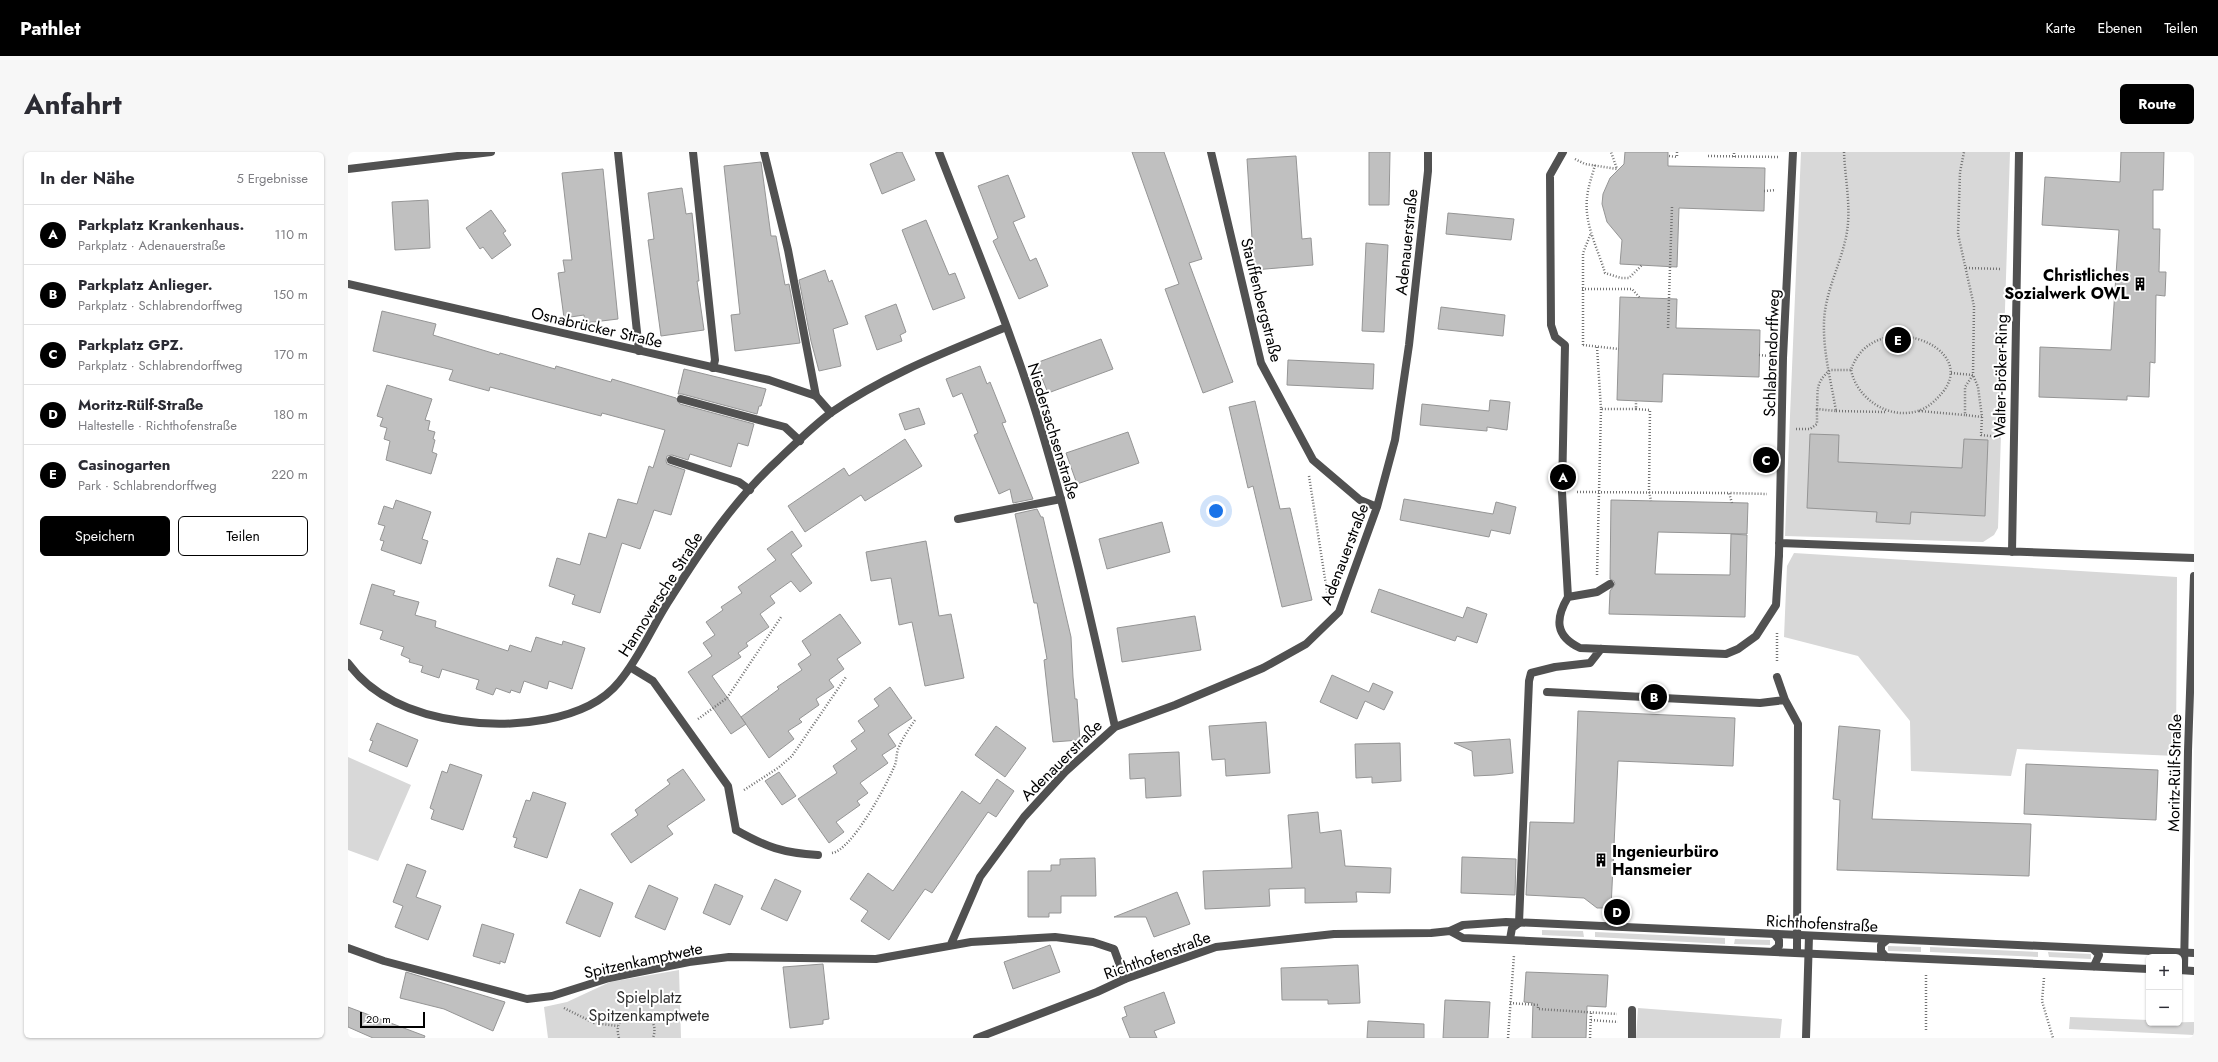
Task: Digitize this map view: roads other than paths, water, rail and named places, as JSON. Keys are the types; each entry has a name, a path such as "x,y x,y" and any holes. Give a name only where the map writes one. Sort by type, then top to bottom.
{"street":[{"path":"348,169 491,152"},
{"path":"618,152 639,351"},
{"path":"693,152 715,360 713,368"},
{"path":"764,152 788,250 816,396"},
{"name":"Niedersachsenstraße","path":"939,152 1006,327 1038,418 1061,499 1115,727"},
{"name":"Stauffenbergstraße","path":"1211,152 1261,363 1313,460 1360,500 1377,507"},
{"name":"Adenauerstraße","path":"951,944 980,876 1024,817 1065,772 1115,727 1175,705 1263,668 1306,644 1339,612 1377,507 1396,432 1409,345 1428,171 1428,152"},
{"name":"Walter-Bröker-Ring","path":"2012,552 2012,439 2019,152"},
{"path":"1566,154 1550,175 1552,325 1555,337 1565,344 1562,492 1568,597 1597,592 1610,584"},
{"name":"Schlabrendorffweg","path":"1568,597 1560,611 1559,626 1564,636 1580,648 1726,654 1738,649 1756,636 1776,605 1780,543 1783,358 1793,154"},
{"name":"Osnabrücker Straße","path":"348,284 769,380 816,396 831,413"},
{"name":"Hannoversche Straße","path":"348,663 378,693 406,708 454,720 502,725 552,718 575,711 601,699 618,684 630,667 671,597 731,510 776,461 831,413 896,374 1006,327"},
{"path":"681,399 785,427 800,441"},
{"path":"671,460 739,482 750,490"},
{"path":"958,519 1061,499"},
{"path":"1780,543 2194,558"},
{"name":"Moritz-Rülf-Straße","path":"2182,964 2184,953 2191,751 2194,576"},
{"path":"1510,939 1512,928 1519,922 1528,681 1530,674 1555,667 1590,663 1601,649"},
{"path":"630,667 653,681 728,786 736,830 766,847 797,854 818,855"},
{"path":"1777,677 1785,700 1798,724 1797,952"},
{"path":"1547,692 1760,703 1785,700"},
{"name":"Richthofenstraße","path":"977,1038 1097,992 1125,979 1198,953 1227,945 1334,934 1450,931 1463,925 1519,922 2094,950 2194,953"},
{"name":"Richthofenstraße","path":"1450,931 1463,938 2146,968"},
{"path":"1773,951 1779,946 1779,940 1775,935"},
{"path":"1806,1038 1809,936"},
{"name":"Spitzenkamptwete","path":"348,948 384,960 527,999 552,996 609,978 689,962 730,957 876,959 951,944 1055,937 1093,942 1114,949 1125,979"},
{"path":"1886,957 1881,951 1881,946 1887,940"},
{"path":"2094,950 2099,955 2094,966"},
{"path":"2182,970 2194,970"},
{"path":"1632,1016 1632,1038"}],"place":[{"name":"Christliches Sozialwerk OWL","path":"2140,284"},
{"name":"Casinogarten","path":"1898,340"},
{"name":"Parkplatz GPZ.","path":"1766,460"},
{"name":"Parkplatz Krankenhaus.","path":"1563,477"},
{"name":"Parkplatz Anlieger.","path":"1654,697"},
{"name":"Ingenieurbüro Hansmeier","path":"1601,860"},
{"name":"Moritz-Rülf-Straße","path":"1617,912"}],"park label":[{"name":"Spielplatz Spitzenkamptwete","path":"649,1006"}]}
